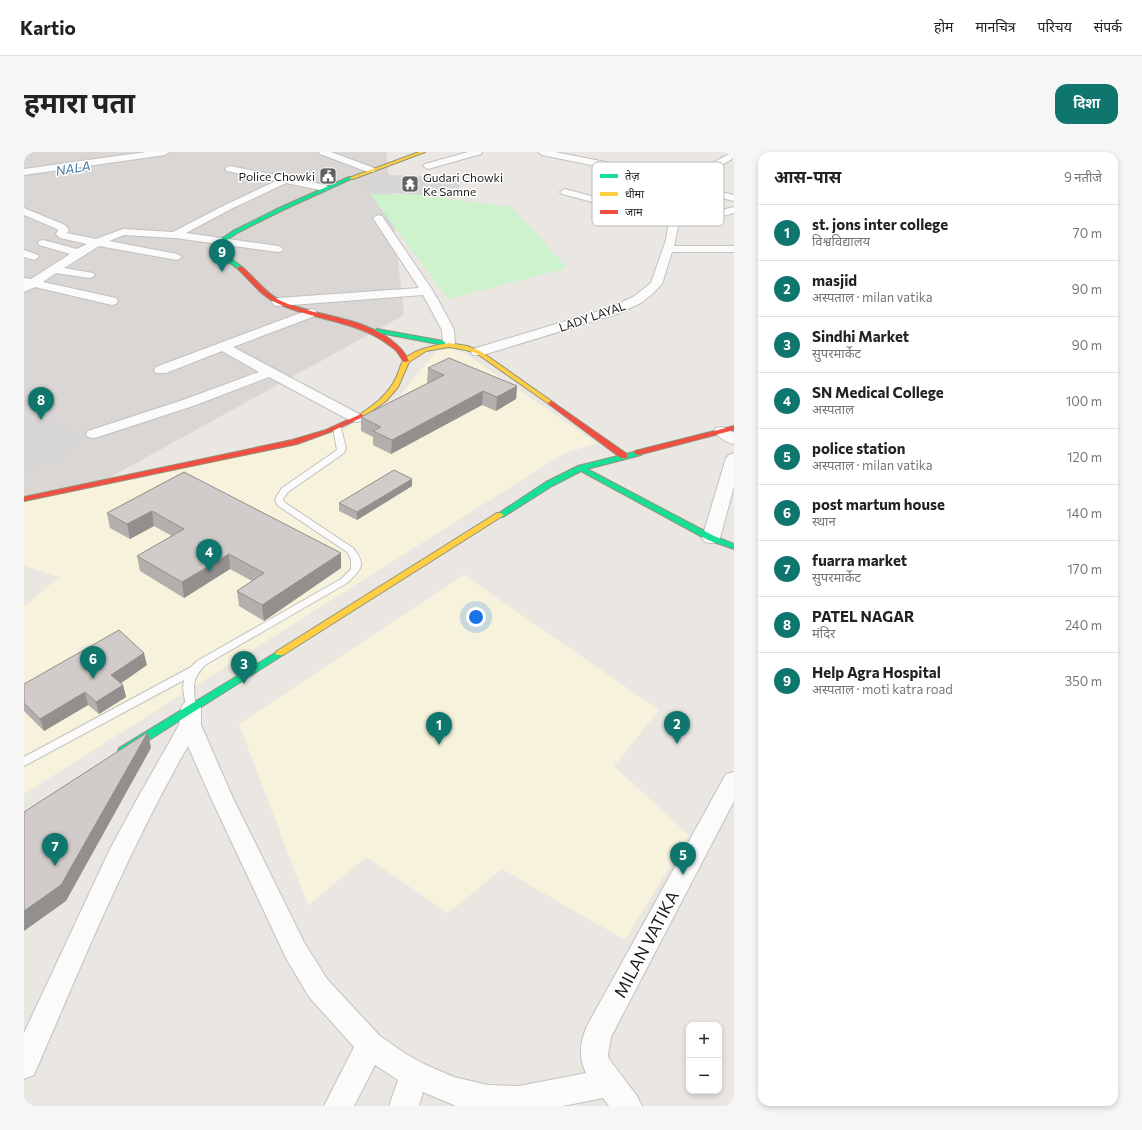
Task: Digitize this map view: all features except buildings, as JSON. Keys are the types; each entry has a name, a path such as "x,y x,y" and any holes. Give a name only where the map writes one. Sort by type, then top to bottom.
{"street":[{"path":"24,172 165,152"},
{"path":"323,152 374,168"},
{"path":"334,152 374,168"},
{"path":"222,240 284,207 325,188 374,168 422,152"},
{"path":"428,166 478,152"},
{"path":"542,152 592,162"},
{"path":"720,162 732,156"},
{"path":"230,169 325,188"},
{"path":"175,235 228,206 285,180"},
{"path":"565,192 592,199"},
{"path":"724,196 734,198"},
{"path":"724,213 734,210"},
{"path":"24,211 64,229 61,234 64,236 177,257"},
{"path":"378,218 427,291 448,330 448,344"},
{"path":"30,224 43,219"},
{"name":"LADY LAYAL","path":"478,352 613,311 637,300 656,284 668,249 673,226"},
{"path":"27,284 98,242 119,233 129,231 222,240 278,249"},
{"path":"222,240 221,250 224,258 242,269 258,288 278,302 364,329 463,346 478,352 624,456"},
{"path":"43,243 78,253 99,256"},
{"path":"668,249 734,249"},
{"path":"52,269 89,275"},
{"path":"27,284 112,301"},
{"path":"278,302 427,291"},
{"path":"161,370 224,348 311,313"},
{"path":"24,500 294,442 337,428 373,408 383,400 400,379 404,371 406,361 393,344 364,329"},
{"path":"406,361 426,350 448,344"},
{"path":"224,348 356,418"},
{"path":"94,434 188,404 270,372"},
{"path":"115,756 191,716 549,484 581,468 728,429 734,440"},
{"path":"711,538 734,458"},
{"path":"581,468 711,538 734,547"},
{"path":"191,716 221,796 295,950 318,988 370,1045 396,1064 414,1074 452,1091 488,1099 518,1103 610,1083"},
{"path":"24,1065 89,921 164,767 191,716"},
{"name":"MILAN VATIKA","path":"627,1106 598,1066 594,1055 597,1035 734,780"},
{"path":"339,1106 370,1045"},
{"path":"404,1106 414,1074"}],"lane":[{"path":"24,762 193,670 201,663 344,581 356,570 357,562 355,556 350,550 280,503 278,499 286,490 341,451 342,448 337,428"},
{"path":"191,716 188,679 193,670"}],"shaded area":[{"path":"24,152 386,152 404,315 24,525"},
{"name":"Gudari Chowki Ke Samne","path":"373,174 456,178 462,193 454,198 356,190"},
{"path":"452,348 467,355 597,443 563,454 24,794 24,607 59,577 24,566 24,501 345,428 401,395 419,371 437,351"},
{"path":"33,397 82,440 58,464 24,471 24,399"},
{"path":"464,575 659,710 614,766 689,835 625,940 502,869 448,913 366,857 308,906 239,724"}],"green space":[{"path":"370,194 419,195 512,207 567,268 448,299"}],"waterway":[{"name":"NALA","path":"24,175 47,172"}],"traffic: fast":[{"path":"240,268 226,258 222,251 221,241 235,232 281,209 351,178"},
{"path":"377,331 443,343"},
{"path":"500,515 549,484 581,468 638,453"},
{"path":"581,468 711,538 734,547"},
{"path":"123,751 280,653"}],"traffic: slow":[{"path":"351,178 423,152"},
{"path":"361,416 377,405 390,393 399,379 406,361 424,350 449,345 467,348 478,352 551,403"},
{"path":"280,653 500,515"}],"traffic: jam":[{"path":"240,268 273,299 293,308 339,320 369,330 395,346 406,361"},
{"path":"551,403 624,456"},
{"path":"24,499 294,442 328,431 361,416"},
{"path":"638,453 734,428"}],"place":[{"name":"Police Chowki","path":"328,176"},
{"name":"Gudari Chowki Ke Samne","path":"410,184"},
{"name":"Help Agra Hospital","path":"222,272"},
{"name":"PATEL NAGAR","path":"41,420"},
{"name":"SN Medical College","path":"209,572"},
{"name":"post martum house","path":"93,679"},
{"name":"Sindhi Market","path":"244,684"},
{"name":"masjid","path":"677,744"},
{"name":"st. jons inter college","path":"439,745"},
{"name":"fuarra market","path":"55,866"},
{"name":"police station","path":"683,875"}]}
